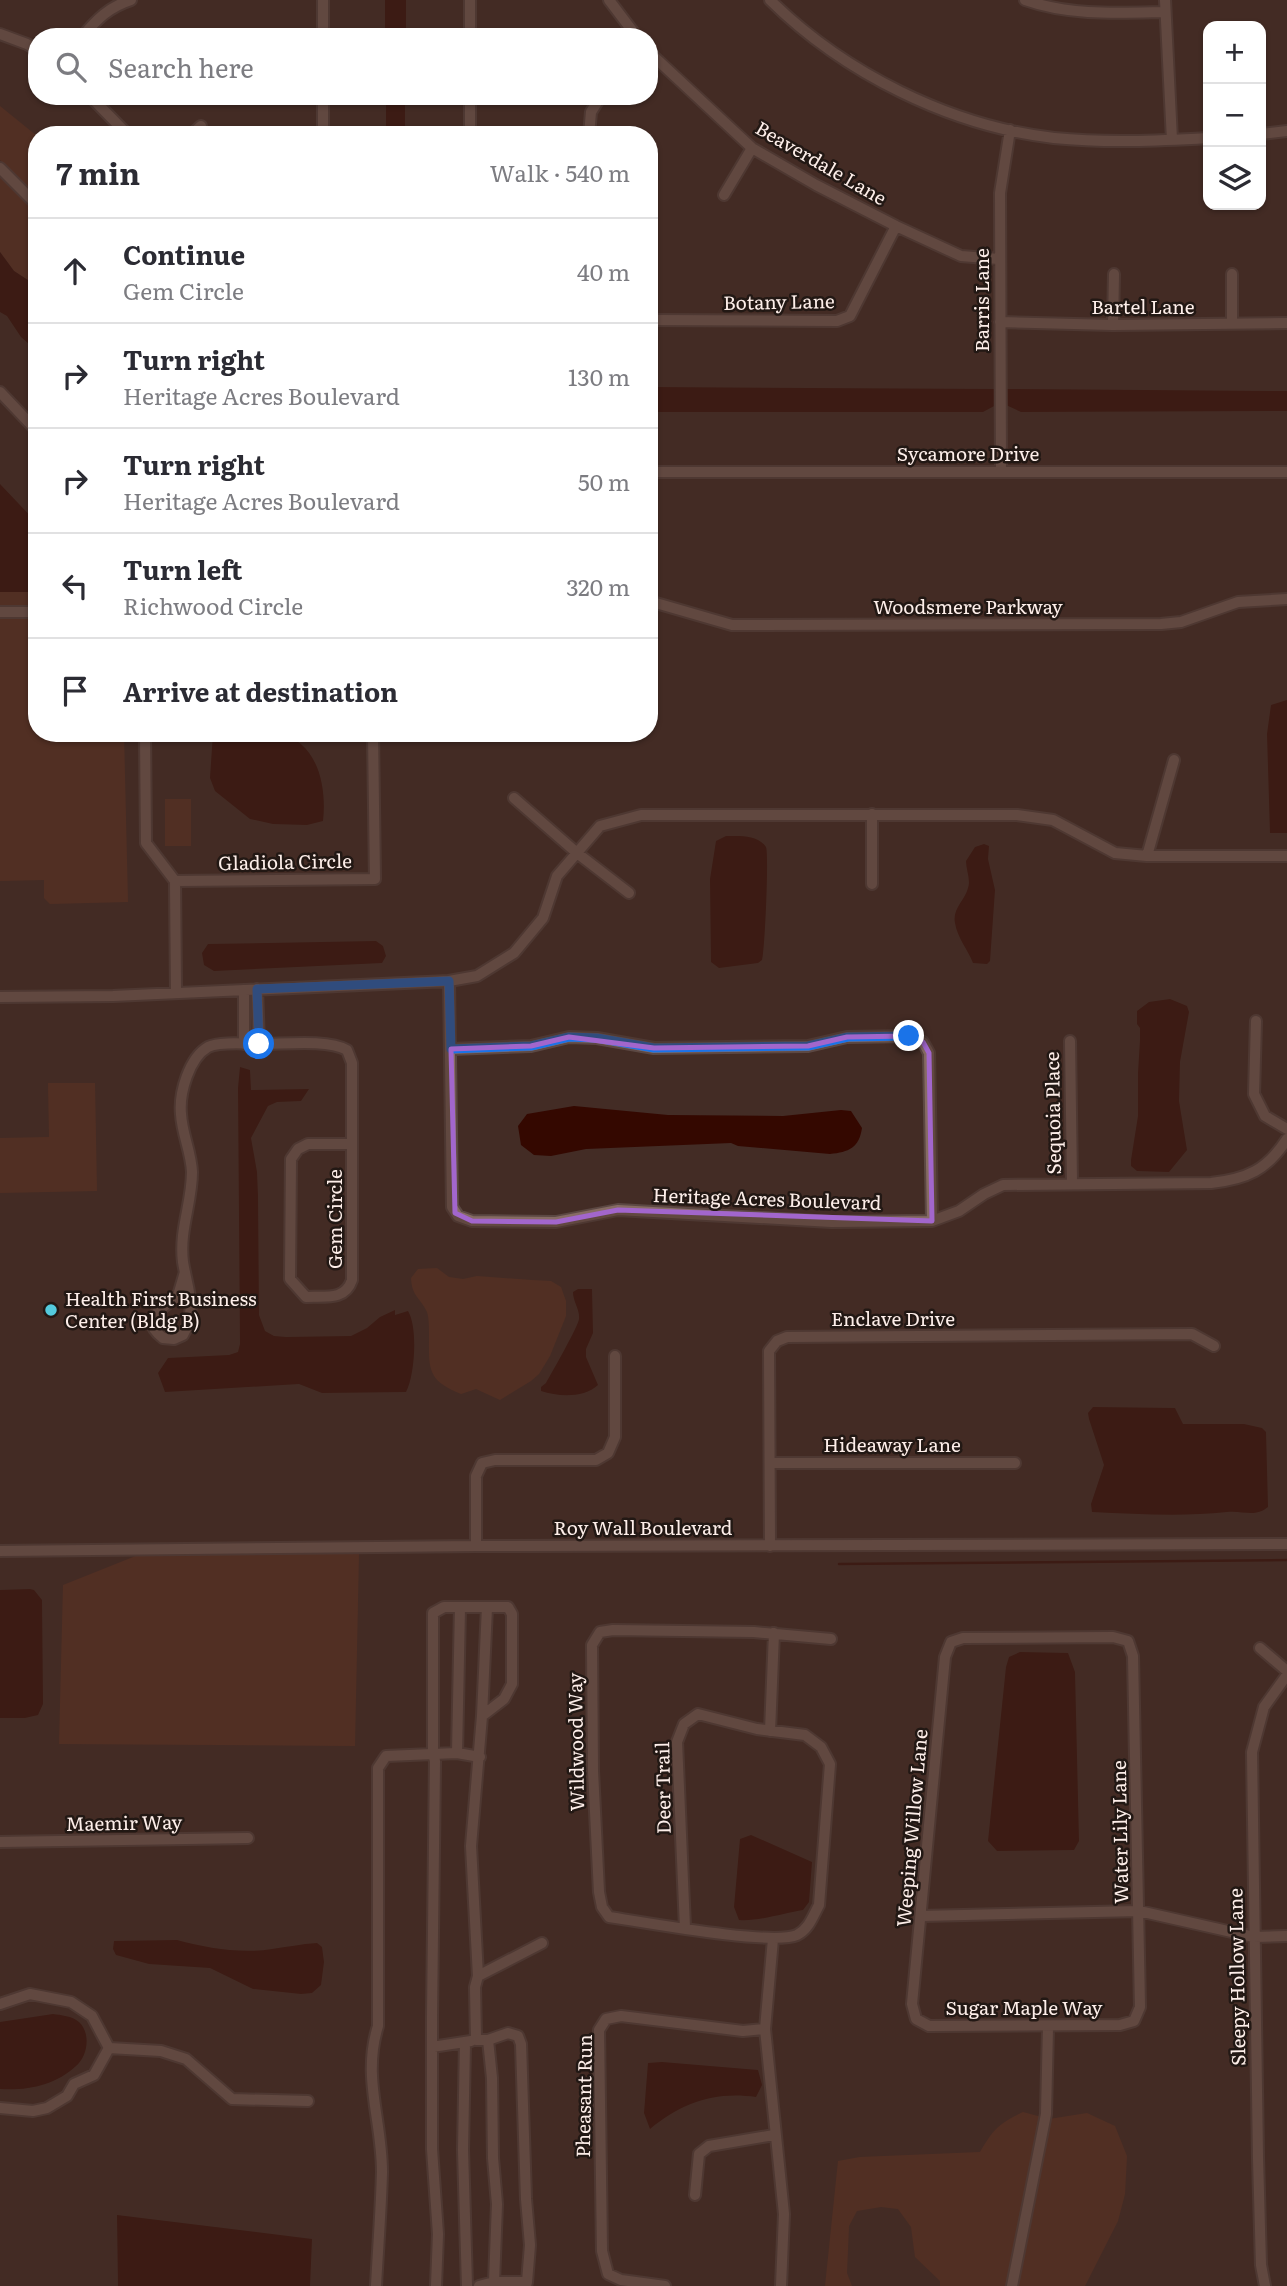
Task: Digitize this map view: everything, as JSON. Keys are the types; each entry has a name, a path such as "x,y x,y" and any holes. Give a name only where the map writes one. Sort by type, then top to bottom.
{"street":[{"path":"90,28 115,5 131,0"},
{"path":"323,0 323,28"},
{"path":"470,0 470,28"},
{"path":"609,0 630,28"},
{"path":"770,0 801,28 835,52 896,89 957,115 1010,130 1051,137 1096,141 1203,138"},
{"path":"1025,0 1041,6 1106,14 1165,6 1172,140"},
{"path":"0,34 28,45"},
{"name":"Beaverdale Lane","path":"658,60 752,148 816,185 961,256 999,259"},
{"path":"99,105 119,126"},
{"path":"323,105 323,126"},
{"path":"470,105 470,126"},
{"path":"590,126 591,112 595,105"},
{"name":"Barris Lane","path":"1001,471 1000,193 1010,130"},
{"path":"1266,133 1287,131"},
{"path":"724,195 752,148"},
{"path":"0,168 28,196"},
{"name":"Botany Lane","path":"658,320 837,321 850,316 896,226"},
{"path":"1113,325 1114,274"},
{"path":"1231,274 1232,324"},
{"name":"Bartel Lane","path":"1000,322 1113,325 1287,323"},
{"path":"0,392 28,422"},
{"name":"Sycamore Drive","path":"658,472 1287,472"},
{"name":"Woodsmere Parkway","path":"658,603 732,625 1161,624 1181,622 1238,602 1287,599"},
{"path":"0,612 28,611"},
{"path":"145,742 146,843 175,881 176,992"},
{"name":"Gladiola Circle","path":"175,881 375,879 373,742"},
{"path":"1147,856 1174,760"},
{"path":"514,798 576,853 629,893"},
{"path":"872,814 872,884"},
{"path":"0,997 113,996 449,981 477,976 514,953 543,918 557,876 600,826 641,816 1017,815 1053,820 1115,853 1147,856 1287,856"},
{"name":"Heritage Acres Boulevard","path":"449,981 451,1194 455,1213 464,1219 556,1222 618,1210 832,1222 932,1221 959,1211 1003,1185 1211,1183 1234,1180 1256,1172 1275,1157 1287,1139"},
{"path":"257,989 259,1044"},
{"path":"244,990 244,1044"},
{"path":"1256,1021 1254,1094 1265,1116 1287,1129"},
{"path":"451,1049 531,1046 569,1037 597,1038 654,1048 808,1046 848,1037 909,1036 923,1042 929,1053 932,1221"},
{"name":"Sequoia Place","path":"1070,1041 1072,1184"},
{"name":"Gem Circle","path":"185,1272 183,1231 192,1173 180,1112 183,1084 208,1047 244,1044 331,1044 347,1050 352,1063 352,1144 352,1280 349,1289 340,1296 306,1297 290,1279 291,1159 298,1149 308,1144 352,1144"},
{"path":"185,1272 192,1310 187,1328 179,1338 163,1338 154,1328 154,1316 160,1307 178,1297 185,1272"},
{"name":"Enclave Drive","path":"770,1546 769,1351 777,1341 787,1337 1192,1334 1214,1346"},
{"path":"476,1546 476,1476 482,1463 495,1460 596,1460 608,1453 615,1437 615,1356"},
{"name":"Hideaway Lane","path":"770,1463 1015,1463"},
{"name":"Roy Wall Boulevard","path":"0,1550 1287,1544"},
{"path":"436,2286 438,2234 432,2149 435,1761 433,1613 444,1607 508,1607 512,1614 512,1684 504,1699 482,1716"},
{"path":"457,1753 460,1607"},
{"path":"467,2286 463,2150 476,2041 475,1987 478,1976 471,1846 480,1757 487,1607"},
{"name":"Wildwood Way","path":"773,1939 610,1917 602,1907 594,1785 592,1646 600,1632 613,1630 774,1633 831,1639"},
{"path":"770,1731 774,1633"},
{"name":"Weeping Willow Lane","path":"916,2019 912,2004 945,1657 951,1642 963,1638 1113,1637 1128,1642"},
{"name":"Water Lily Lane","path":"1128,1642 1133,1656 1139,1911 1140,2007 1134,2021"},
{"path":"1260,1648 1287,1673"},
{"name":"Sleepy Hollow Lane","path":"1265,2286 1261,2265 1258,2158 1252,1752 1264,1707 1287,1673"},
{"name":"Deer Trail","path":"685,1928 677,1742 684,1724 698,1714 770,1731 805,1735 821,1746 830,1764 819,1905 809,1925 796,1935 773,1939"},
{"path":"376,2286 382,2171 370,2066 379,2026 378,1768 386,1756 457,1753 480,1757"},
{"name":"Maemir Way","path":"0,1842 248,1838"},
{"path":"921,1916 1139,1911 1254,1937 1287,1936"},
{"path":"773,1939 765,2029 774,2135 785,2214 780,2286"},
{"path":"478,1976 542,1943"},
{"path":"0,2004 30,1994 71,2002 92,2016 109,2048"},
{"name":"Pheasant Run","path":"665,2286 621,2280 608,2274 602,2251 599,2030 606,2019 621,2016 743,2031 765,2029"},
{"name":"Sugar Maple Way","path":"916,2019 929,2026 1048,2027 1121,2025 1134,2021"},
{"path":"1012,2286 1046,2114 1048,2027"},
{"path":"432,2047 508,2033 518,2036 521,2044 530,2245 526,2284 494,2282 479,2286"},
{"path":"476,2041 492,2078 493,2158 497,2204 494,2282"},
{"path":"109,2048 161,2051 186,2059 232,2099 308,2101"},
{"path":"0,2108 33,2111 47,2108 67,2096 74,2084 94,2075 109,2048"},
{"path":"695,2195 699,2154 709,2146 774,2135"}],"highlighted area":[{"path":"909,1036 923,1042 929,1053 932,1221 618,1210 556,1222 472,1221 455,1213 451,1049 531,1046 569,1037 654,1048 808,1046 847,1037"}],"shaded area":[{"path":"385,0 406,0 406,28 385,28"},
{"path":"386,105 405,105 405,126 386,126"},
{"path":"0,106 28,129 28,189 0,160"},
{"path":"0,175 28,204 28,280 14,271 0,252"},
{"path":"0,252 14,271 28,280 28,343 7,316 0,312"},
{"path":"658,387 995,389 996,405 983,412 658,412"},
{"path":"1005,389 1287,391 1287,411 1021,412 1006,405"},
{"path":"0,484 28,514 28,592 0,592"},
{"path":"0,592 28,592 28,606 0,606"},
{"path":"0,617 28,617 28,742 124,742 128,902 50,904 44,898 44,880 0,881"},
{"path":"1287,700 1287,833 1270,833 1267,734 1271,705"},
{"path":"212,742 298,742 311,755 317,767 323,794 323,821 307,825 273,824 250,819 215,791 210,778"},
{"path":"165,799 191,799 191,846 165,846"},
{"path":"726,836 753,838 766,847 765,921 762,960 758,963 719,968 711,962 710,879 716,841"},
{"path":"984,844 989,846 988,859 995,890 990,961 987,964 973,963 956,928 955,918 969,885 966,861 975,847"},
{"path":"376,941 383,946 386,956 382,963 214,971 204,965 202,953 208,944"},
{"path":"1170,999 1187,1006 1189,1012 1180,1062 1179,1101 1187,1150 1169,1172 1137,1171 1131,1166 1131,1160 1138,1116 1140,1028 1137,1024 1137,1011 1149,1002"},
{"path":"240,1067 250,1070 251,1090 309,1089 301,1101 277,1102 268,1106 251,1138 257,1172 259,1315 265,1331 274,1336 286,1337 351,1336 395,1310 395,1315 408,1311 413,1328 414,1351 412,1374 406,1392 322,1393 299,1384 165,1392 158,1373 168,1358 229,1355 238,1352 240,1344"},
{"path":"48,1083 95,1083 97,1191 0,1193 0,1138 49,1137"},
{"path":"574,1106 668,1115 783,1116 841,1110 851,1111 862,1128 852,1148 830,1154 738,1146 731,1143 586,1149 551,1156 534,1155 521,1145 518,1126 527,1114"},
{"path":"437,1268 449,1277 551,1281 561,1287 566,1301 566,1316 550,1356 539,1374 500,1400 476,1389 461,1394 435,1378 429,1355 428,1314 415,1293 411,1278 418,1269"},
{"path":"578,1289 592,1289 593,1333 586,1349 586,1357 598,1385 586,1392 571,1395 541,1391 578,1323 579,1315 573,1292"},
{"path":"1093,1407 1175,1408 1183,1424 1244,1424 1262,1428 1266,1432 1268,1507 1253,1513 1176,1515 1092,1512 1091,1504 1104,1465 1089,1419 1088,1413"},
{"path":"359,1553 355,1746 59,1744 63,1585 138,1555"},
{"path":"30,1589 42,1600 43,1704 38,1715 0,1718 0,1590"},
{"path":"1020,1652 1068,1653 1075,1672 1079,1841 1074,1850 997,1851 988,1841 1006,1667 1009,1657"},
{"path":"751,1835 812,1862 809,1902 803,1910 762,1919 739,1920 734,1907 740,1839"},
{"path":"177,1940 212,1948 248,1951 317,1943 322,1947 324,1962 321,1985 312,1993 301,1994 253,1989 210,1968 149,1964 116,1955 113,1949 114,1941"},
{"path":"53,2014 73,2018 83,2027 86,2044 80,2062 68,2073 50,2082 31,2088 0,2089 0,2022"},
{"path":"648,2063 758,2070 762,2085 756,2097 726,2096 699,2101 674,2112 650,2129 644,2113"},
{"path":"1023,2112 1049,2119 1087,2113 1115,2126 1127,2156 1125,2194 1118,2221 1085,2286 940,2286 940,2281 915,2257 911,2227 898,2209 881,2207 857,2211 849,2226 847,2273 852,2286 825,2286 838,2161 860,2157 980,2152 998,2128"},
{"path":"117,2215 312,2239 310,2286 118,2286"}],"waterway":[{"path":"839,1564 1287,1560"}],"place":[{"name":"Health First Business Center (Bldg B)","path":"51,1310"}],"route":[{"path":"259,1044 257,989 449,981 451,1049 531,1046 569,1037 597,1038 654,1048 808,1046 848,1037 909,1036"}]}
